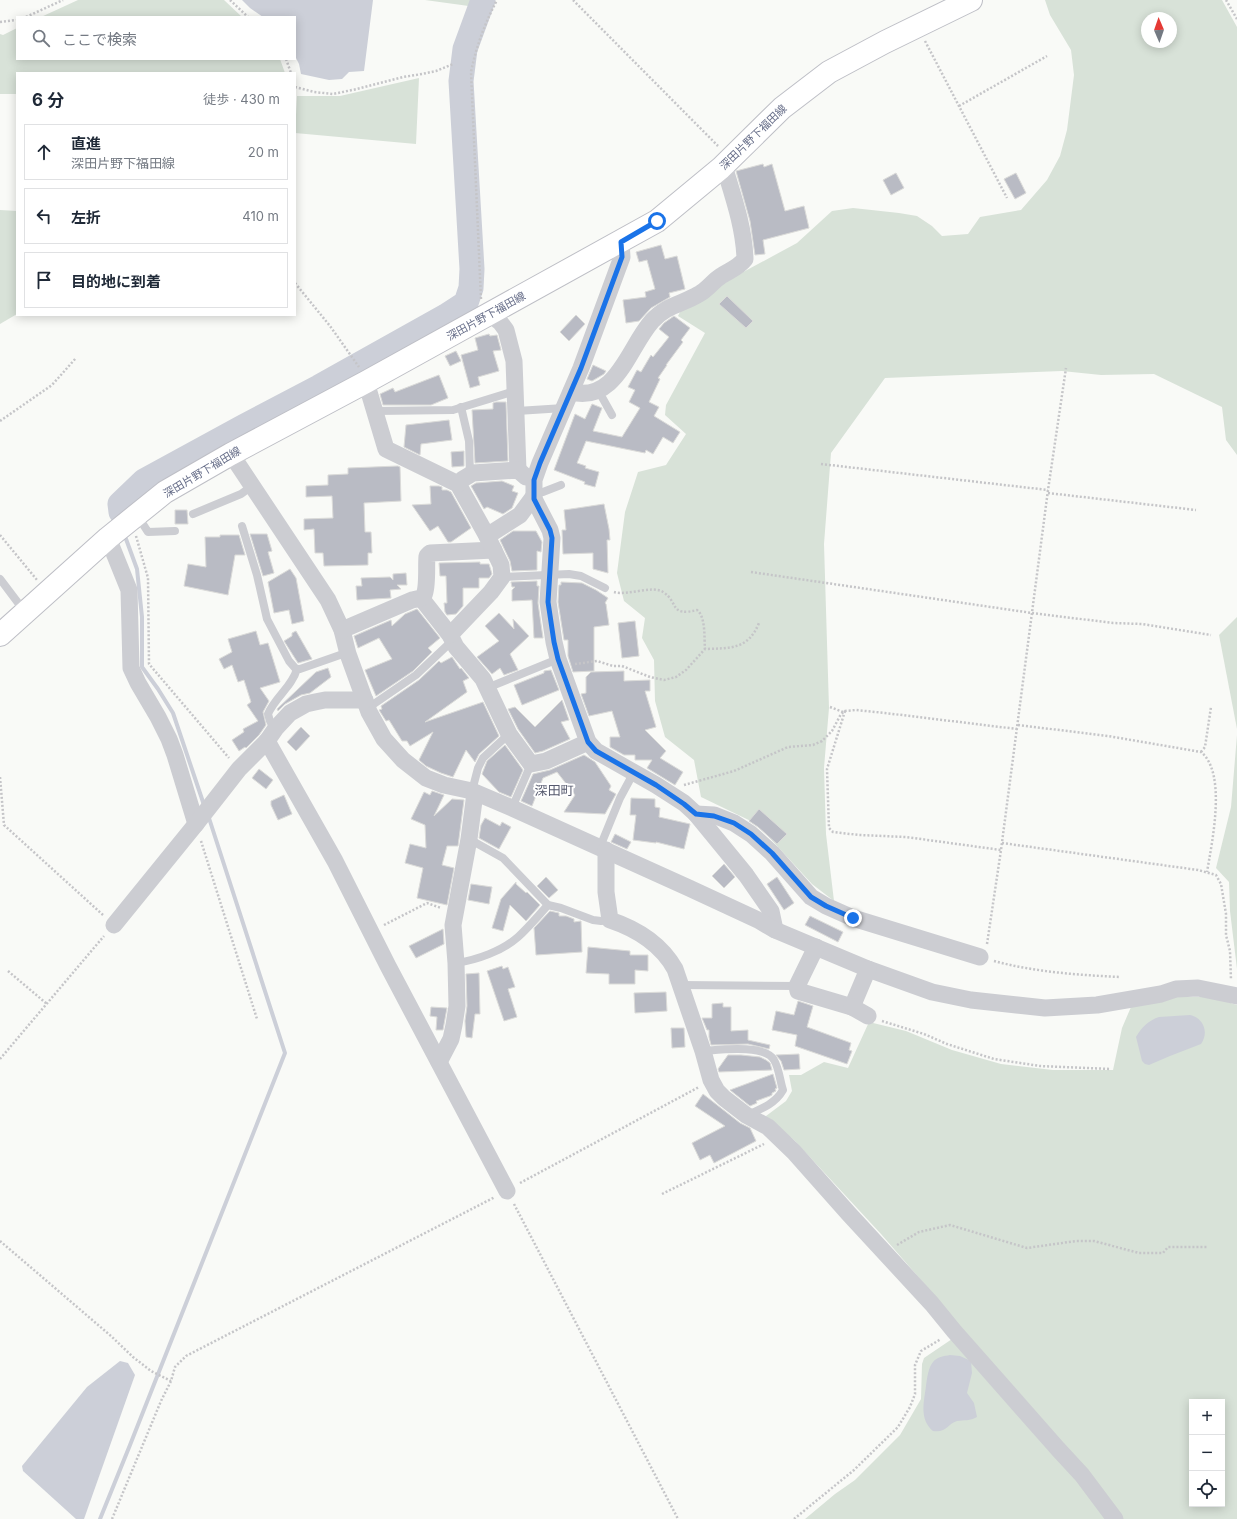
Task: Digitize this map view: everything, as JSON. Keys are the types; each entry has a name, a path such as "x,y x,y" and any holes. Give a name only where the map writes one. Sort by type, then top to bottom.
{"main road":[{"name":"深田片野下福田線","path":"0,635 108,538 165,492 231,454 366,382 657,221 727,162 782,108 828,72 972,0"}],"street":[{"path":"571,392 578,394 590,393 609,383 620,370 653,320 672,305 699,294 720,276 741,265 746,259 745,247 727,162"},
{"path":"342,630 424,596 427,556 430,553 490,543 520,515 533,491 540,463 571,392 622,257 621,242"},
{"path":"487,315 500,322 506,330 514,361 518,470 533,491 534,499 550,530 552,538 548,602 559,662 588,742 596,751 666,791 696,814 746,875 771,911 775,930"},
{"path":"366,382 376,411 386,449 464,479 490,543 501,565 502,577 451,638"},
{"path":"231,454 328,600 342,630 359,687 384,739 403,760 415,771 426,778 444,785 473,792 512,808 696,891 758,920 775,930 868,969 932,992 971,1000 1045,1008 1097,1005 1161,994 1176,989 1198,988 1234,995"},
{"path":"464,479 473,473 518,470"},
{"path":"108,538 129,590 132,668 138,683 169,739 196,824"},
{"path":"421,598 456,647 483,679 509,734 531,764 546,761 588,742"},
{"path":"114,925 239,769 271,736 290,713 306,704 325,700 366,704"},
{"path":"271,736 370,931 507,1190"},
{"path":"439,1062 451,1039 457,1006 453,926 469,839 473,792"},
{"path":"696,814 714,816 734,823 751,834 772,853 811,897 826,906 853,918 980,957"},
{"path":"603,849 606,892 610,920 626,925 640,933 658,946 669,958 675,969 703,1051 711,1080 717,1091 746,1115 768,1127 794,1152 932,1304 954,1331 1082,1475 1115,1519"},
{"path":"816,947 797,986 798,991 852,1007 868,1016"},
{"path":"852,1007 868,969"}],"lane":[{"path":"598,390 612,414"},
{"path":"376,411 453,410 515,391"},
{"path":"461,407 469,441 464,479"},
{"path":"517,411 564,408"},
{"path":"533,491 543,492 561,485"},
{"path":"193,514 241,494 252,486"},
{"path":"134,517 148,532 175,531"},
{"path":"242,526 257,575 267,619 289,660 297,669"},
{"path":"502,577 560,574 581,576 605,588"},
{"path":"0,579 26,612"},
{"path":"366,704 416,676 451,638"},
{"path":"297,669 340,655 348,654"},
{"path":"487,688 559,662"},
{"path":"271,736 268,714 273,704 294,679 297,669"},
{"path":"473,792 478,768 483,758 509,734"},
{"path":"512,808 531,764"},
{"path":"603,849 620,798 634,772"},
{"path":"469,839 503,858 548,905 601,922 610,920"},
{"path":"456,963 479,958 502,947 518,937 548,905"},
{"path":"680,985 797,986"},
{"path":"703,1051 739,1049 754,1050 770,1054 775,1060 783,1090 780,1096 770,1105 746,1115"}],"path":[{"path":"28,16 63,0"},
{"path":"230,0 247,16"},
{"path":"487,315 481,302 471,72 480,38 497,0"},
{"path":"574,0 727,162"},
{"path":"1226,0 1237,19"},
{"path":"0,22 16,20"},
{"path":"917,27 1007,198"},
{"path":"958,106 1047,56"},
{"path":"286,60 291,72"},
{"path":"296,87 314,92 333,94 403,77 429,73 453,64"},
{"path":"296,284 351,355 362,372 366,382"},
{"path":"0,421 52,385 76,358"},
{"path":"1066,368 988,940 980,957 1015,967 1074,974 1120,977"},
{"path":"821,464 1196,510"},
{"path":"134,517 148,578 149,664 239,769"},
{"path":"0,535 47,593"},
{"path":"750,572 1032,613 1113,623 1142,624 1211,635"},
{"path":"605,588 617,593 652,590 663,591 670,598 674,607 678,610 684,612 697,610 701,613 705,649"},
{"path":"559,662 597,662 613,666 622,666 650,677 664,680 676,677 686,670 705,649 730,648 740,645 750,639 759,623"},
{"path":"1201,752 1205,747 1211,707"},
{"path":"830,708 844,712 856,710 1017,730"},
{"path":"666,791 692,782 734,771 788,747 813,746 822,741 832,730 836,721 844,712"},
{"path":"844,712 827,769 829,828 832,832 906,837 1001,850"},
{"path":"1018,724 1108,736 1201,752 1207,756 1215,781 1216,802 1207,872"},
{"path":"0,777 4,825 114,925 0,1059"},
{"path":"196,824 256,1018"},
{"path":"1002,843 1207,872 1216,875 1221,884 1224,899 1226,935 1230,951 1234,995"},
{"path":"370,931 427,903 455,912"},
{"path":"8,971 47,1004"},
{"path":"868,1016 994,1059 1040,1066 1110,1069"},
{"path":"112,1519 161,1401 171,1381 175,1367 186,1356 507,1190 711,1080"},
{"path":"662,1194 758,1148 779,1136"},
{"path":"507,1190 524,1226 678,1519"},
{"path":"885,1252 919,1232 950,1225 1027,1248 1076,1241 1100,1242 1139,1253 1149,1254 1163,1253 1168,1247 1207,1247"},
{"path":"0,1241 111,1336 133,1357 151,1371 171,1381"},
{"path":"794,1519 854,1470 898,1428 910,1407 915,1394 915,1365 921,1351 954,1331"}],"shaded area":[{"path":"78,0 224,0 241,16 43,16"},
{"path":"242,0 373,0 364,71 349,72 342,79 329,80 301,74 296,58 296,16 262,16"},
{"path":"425,0 479,0 476,7"},
{"path":"1045,0 1222,0 1237,27 1237,455 1226,440 1222,407 1154,374 1101,375 1062,371 885,378 831,453 824,544 829,708 824,768 826,834 834,901 812,884 757,824 701,797 694,760 665,737 655,701 654,660 642,638 645,618 624,601 617,573 625,512 638,472 666,465 686,434 665,415 666,405 705,333 678,316 682,308 710,290 797,243 832,211 853,208 917,216 932,226 942,236 968,234 980,217 1021,210 1047,180 1060,156 1067,130 1074,75 1071,50 1050,15"},
{"path":"16,28 16,60 280,60 285,72 16,72 16,94 0,94 0,34 3,35"},
{"path":"419,78 416,144 296,133 297,96 340,96"},
{"path":"0,210 16,211 16,315 0,324"},
{"path":"1237,617 1237,729 1219,635"},
{"path":"1237,735 1237,969 1230,911 1229,882 1216,868 1231,807"},
{"path":"1175,997 1212,997 1237,1005 1237,1519 805,1519 835,1494 855,1480 900,1435 921,1399 922,1364 924,1358 952,1339 934,1295 881,1234 795,1141 779,1127 762,1119 786,1101 792,1091 789,1075 801,1075 824,1062 848,1068 869,1022 906,1031 952,1050 1001,1064 1053,1070 1113,1070 1122,1028 1131,1007"},
{"path":"1190,1015 1199,1019 1204,1026 1205,1035 1201,1044 1149,1065 1145,1064 1142,1061 1136,1037 1140,1030 1149,1022 1159,1017"},
{"path":"950,1355 960,1356 971,1361 972,1373 967,1393 974,1403 977,1417 969,1420 954,1422 941,1431 933,1431 924,1416 924,1398 928,1374 931,1364 936,1359"},
{"path":"120,1361 128,1363 135,1375 84,1519 76,1519 23,1471 22,1466 87,1387"}],"building":[{"path":"763,164 764,167 772,164 785,211 804,206 809,228 763,240 765,254 755,255 750,221 736,171"},
{"path":"896,173 904,188 891,195 883,180"},
{"path":"1016,173 1026,193 1015,199 1004,179"},
{"path":"661,245 665,259 677,256 685,289 669,293 670,297 651,308 639,321 626,323 623,300 646,297 645,292 655,289 647,260 639,262 636,252"},
{"path":"727,296 753,321 746,328 719,304"},
{"path":"576,315 585,324 569,341 560,332"},
{"path":"674,316 690,328 681,340 683,342 658,378 660,379 649,402 659,407 654,416 680,432 673,443 663,437 653,454 646,450 645,453 586,441 577,463 586,466 585,468 599,472 595,487 584,484 585,482 554,470 575,414 585,419 592,404 602,408 593,431 622,437 640,408 629,402 635,390 628,387 637,370 641,372 651,355 653,357 669,337 659,329 664,323"},
{"path":"489,334 490,336 497,335 501,350 493,351 499,371 478,377 480,385 470,388 461,355 478,350 475,338"},
{"path":"456,351 461,361 450,366 445,356"},
{"path":"593,365 606,371 604,374 592,381 587,379"},
{"path":"439,375 448,398 431,405 383,405 380,394 393,388 395,392"},
{"path":"506,402 508,461 475,463 472,410 493,409 493,403"},
{"path":"449,420 452,440 421,444 420,455 404,447 406,425"},
{"path":"464,451 464,466 452,467 451,452"},
{"path":"400,467 401,501 364,503 365,532 371,532 372,553 368,553 368,565 324,566 323,553 315,553 314,529 304,530 304,519 333,518 332,496 306,497 306,486 328,485 328,475 348,474 348,468"},
{"path":"502,481 514,486 512,491 518,493 512,508 503,514 487,507 484,509 471,486 476,483"},
{"path":"430,486 439,486 442,487 442,490 451,492 471,528 451,542 448,542 438,526 430,531 412,505 431,504"},
{"path":"604,504 610,540 607,540 608,573 593,569 593,553 563,554 562,530 566,530 564,510"},
{"path":"175,510 187,510 188,524 175,524"},
{"path":"513,531 536,531 542,542 541,552 537,551 537,570 512,571 510,561 500,540"},
{"path":"250,534 267,534 272,551 268,552 274,573 263,576"},
{"path":"220,535 239,535 245,555 235,555 228,595 184,586 188,564 206,567 205,537 220,537"},
{"path":"480,562 480,564 489,564 492,574 489,578 479,578 479,588 463,588 463,606 456,614 447,615 445,612 444,603 447,603 446,576 440,576 439,563"},
{"path":"290,569 296,578 304,621 292,624 289,610 274,613 268,582"},
{"path":"406,573 407,585 397,585 401,589 390,590 391,598 357,600 356,586 362,586 361,578 390,577 393,580 393,574"},
{"path":"537,581 537,586 539,586 538,603 543,638 534,638 532,600 512,601 512,590 515,587 512,587 511,582"},
{"path":"561,582 582,583 608,598 605,603 609,625 594,627 594,671 573,672 568,656 568,640 564,640 558,602 559,585 561,585"},
{"path":"417,609 440,638 428,648 432,652 413,671 376,696 365,670 392,659 379,638 358,648 354,636 391,620 392,626 405,614"},
{"path":"499,613 514,629 513,619 529,636 510,654 518,670 504,675 500,668 492,674 477,657 499,641 485,626"},
{"path":"635,621 639,656 622,658 618,623"},
{"path":"256,631 260,645 268,643 280,682 260,688 269,701 263,712 266,725 259,735 246,748 245,747 239,751 232,740 244,732 243,729 258,721 247,705 251,702 244,680 238,682 232,665 224,669 219,659 232,652 228,639"},
{"path":"296,631 312,659 298,663 284,641 292,636 292,633"},
{"path":"452,657 460,669 461,668 469,678 463,681 467,692 425,722 483,702 499,736 479,754 475,762 466,750 453,777 426,766 419,760 433,732 410,746 407,741 402,741 389,720 386,721 379,710 382,709 381,706 419,680 439,661 441,663"},
{"path":"328,668 331,677 310,693 301,695 285,704 278,711 277,709 316,672"},
{"path":"551,670 559,690 522,705 514,685 544,673 544,671"},
{"path":"624,671 624,681 650,680 650,691 645,691 656,727 645,730 666,751 660,758 683,772 675,785 647,768 652,760 635,760 635,755 624,755 610,747 610,737 620,737 612,711 589,716 581,694 586,693 586,677 591,672"},
{"path":"562,700 569,720 561,722 570,739 535,753 518,729 508,709 515,707 535,727"},
{"path":"301,727 310,736 296,751 287,742"},
{"path":"505,745 523,770 511,797 499,792 482,774 487,761"},
{"path":"584,755 595,762 611,786 609,790 616,794 605,814 564,812 575,795 557,772 543,778 532,806 521,801 533,774 550,770"},
{"path":"259,769 273,780 266,789 252,778"},
{"path":"432,791 444,795 434,816 452,799 464,800 458,846 447,846 442,865 454,868 447,905 417,898 423,868 405,863 410,844 426,848 425,825 411,819 424,792 430,795"},
{"path":"284,795 292,814 278,820 271,805 271,801"},
{"path":"631,798 655,799 655,807 660,808 659,817 690,824 684,849 656,842 633,840 636,815 630,815"},
{"path":"759,809 787,834 777,844 749,821"},
{"path":"485,818 500,826 502,822 511,827 499,849 479,838 481,825"},
{"path":"615,834 631,842 627,849 611,842"},
{"path":"724,864 735,877 724,888 712,876"},
{"path":"546,877 558,890 549,898 537,886"},
{"path":"777,877 794,903 784,910 767,884"},
{"path":"516,882 516,884 526,893 527,892 540,905 526,921 510,905 503,931 492,928 501,899"},
{"path":"471,884 492,887 489,904 468,900"},
{"path":"550,911 559,913 559,916 566,916 574,919 574,922 581,921 582,952 536,955 534,928"},
{"path":"810,916 843,932 838,942 805,925"},
{"path":"443,929 444,944 416,958 409,946"},
{"path":"588,947 630,951 630,955 648,955 648,971 635,970 635,984 609,984 609,974 586,973"},
{"path":"502,966 503,969 508,967 515,987 508,989 517,1017 504,1021 487,971"},
{"path":"479,973 480,1014 475,1014 472,1038 466,1037 466,974"},
{"path":"666,992 667,1011 635,1013 634,993"},
{"path":"798,1001 813,1006 807,1027 851,1043 849,1050 852,1051 847,1064 795,1046 797,1035 772,1030 776,1011 794,1015"},
{"path":"723,1003 723,1007 731,1007 731,1031 748,1030 748,1040 770,1045 769,1049 748,1044 711,1045 709,1030 707,1030 702,1018 712,1018 712,1004"},
{"path":"431,1007 447,1008 443,1030 436,1030 437,1017 430,1016"},
{"path":"671,1028 684,1028 685,1047 672,1048"},
{"path":"799,1054 800,1069 784,1070 781,1061 776,1055"},
{"path":"728,1055 760,1057 770,1063 772,1070 719,1072 718,1069"},
{"path":"773,1074 777,1088 775,1089 776,1091 772,1093 772,1095 756,1101 757,1103 750,1106 730,1090"},
{"path":"703,1094 740,1123 750,1128 756,1141 714,1163 710,1155 700,1160 692,1143 725,1126 695,1106"}],"waterway":[{"path":"121,512 120,504 144,481 319,387 446,316 466,303 471,288 472,269 461,81 465,49 483,0"},
{"path":"126,539 137,569 142,617 142,667 173,713 204,805"},
{"path":"100,1519 285,1053 208,815"}],"district":[{"name":"深田町","path":"554,790"}],"route":[{"path":"657,221 621,242 622,257 581,368 534,480 534,499 550,530 552,538 548,602 558,659 588,742 596,751 656,785 696,814 714,816 734,823 751,834 772,853 811,897 826,906 853,918"}]}
